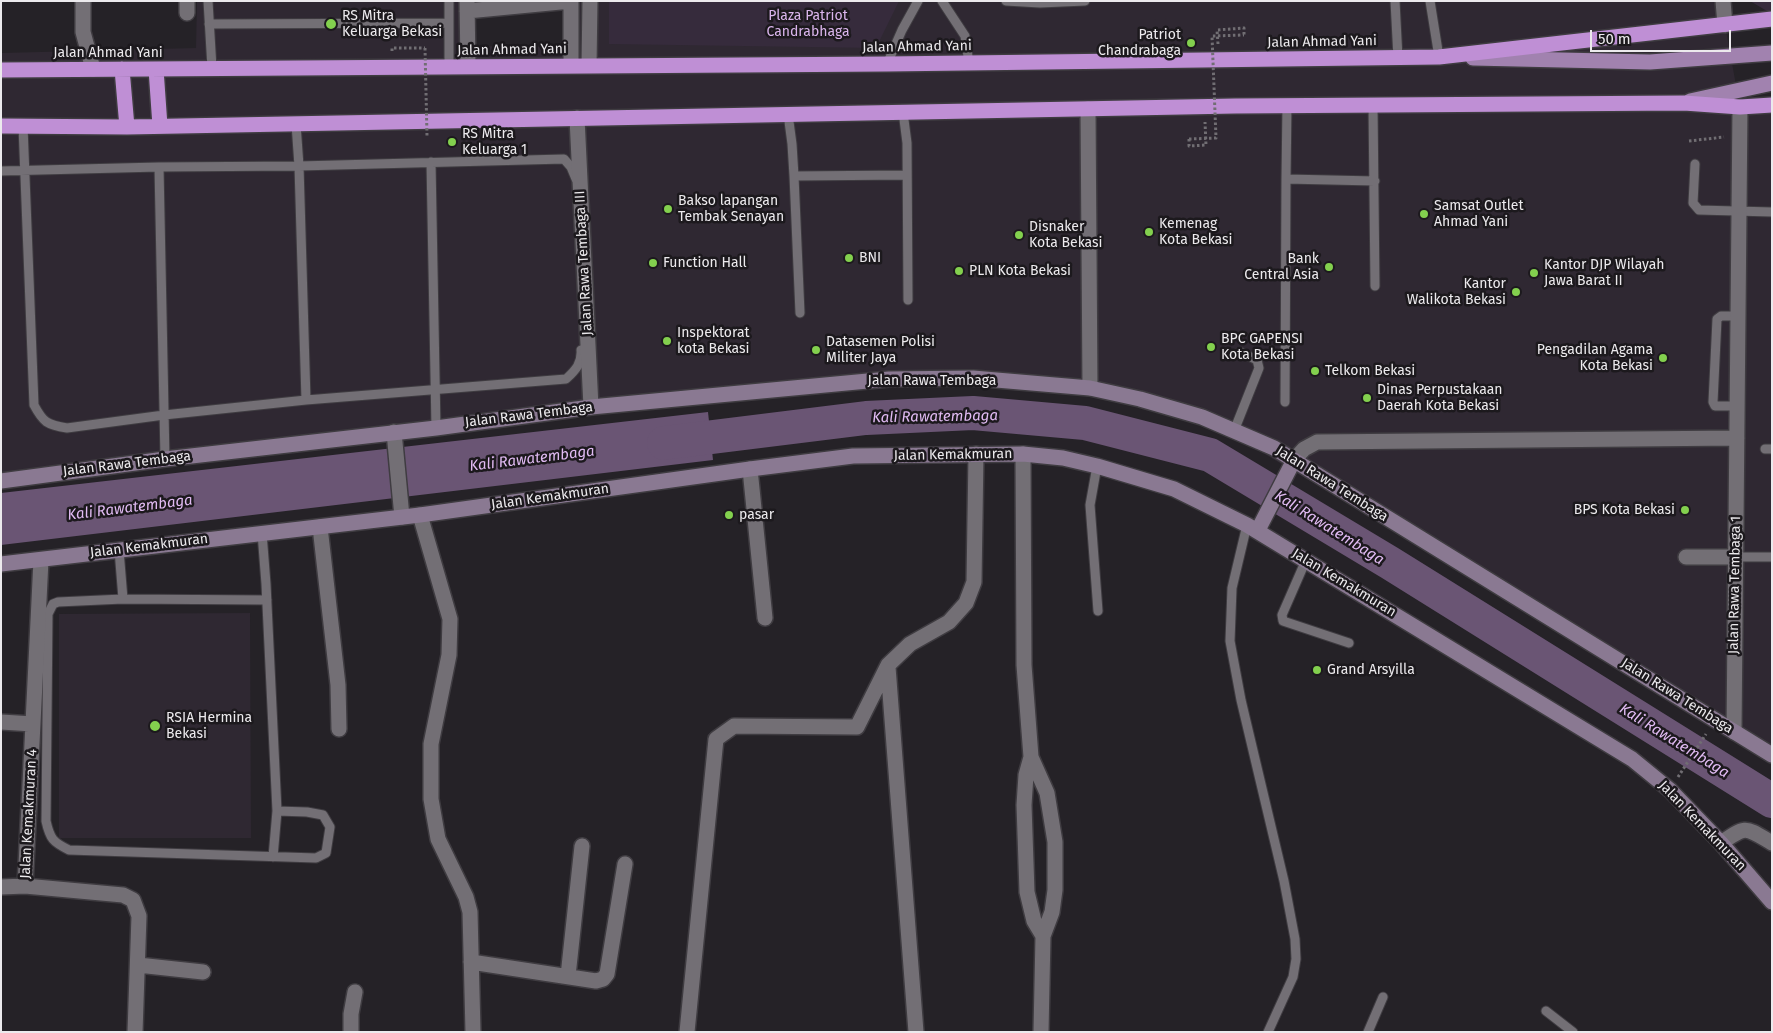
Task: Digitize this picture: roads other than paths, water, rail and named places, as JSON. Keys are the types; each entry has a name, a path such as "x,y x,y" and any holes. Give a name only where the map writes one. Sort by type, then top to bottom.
{"highway":[{"name":"Jalan Ahmad Yani","path":"1,70 887,64 1439,57 1772,19"},
{"path":"156,68 160,126"},
{"path":"122,69 127,127"},
{"path":"1,126 127,127 1287,105 1684,103 1740,107 1772,105"}],"main road":[{"path":"1439,57 1650,62 1772,53"},
{"path":"1684,103 1772,83"}],"street":[{"path":"83,1 83,32 93,69"},
{"path":"468,66 467,6 571,1 571,65"},
{"path":"589,65 590,1"},
{"path":"1723,1 1725,25"},
{"name":"Jalan Rawa Tembaga 1","path":"1734,732 1740,107"},
{"path":"1088,108 1090,388"},
{"name":"Jalan Rawa Tembaga III","path":"577,118 591,407"},
{"name":"Jalan Rawa Tembaga","path":"1,481 165,459 395,439 436,428 591,407 889,380 973,378 1090,388 1162,404 1202,417 1274,448 1292,464 1772,756"},
{"path":"1256,524 1292,464 1304,449 1317,442 1737,438"},
{"path":"395,439 402,512"},
{"path":"687,1032 716,740 734,726 856,727 888,665 910,644 949,622 966,603 974,582 976,454"},
{"path":"1023,454 1024,665 1032,757 1047,793 1055,842 1055,890 1052,912 1043,936 1041,1032"},
{"name":"Jalan Kemakmuran","path":"1,564 320,527 402,512 420,515 853,456 1023,454 1063,458 1174,489 1256,524 1306,560 1632,759 1670,790 1721,843 1772,902"},
{"path":"750,469 765,618"},
{"path":"420,515 450,619 449,655 430,744 431,799 438,839 466,897 470,912 473,1032"},
{"path":"320,527 338,685 339,728"},
{"path":"1686,557 1735,557"},
{"name":"Jalan Kemakmuran 4","path":"41,560 25,886 124,895 133,900 140,916 135,1032"},
{"path":"888,665 916,1032"},
{"path":"1,722 33,724"},
{"path":"1032,757 1026,775 1024,790 1027,892 1034,922 1043,936"},
{"path":"1721,843 1740,830 1749,829 1772,843"},
{"path":"568,976 582,846"},
{"path":"471,962 596,981 603,979 607,974 625,864"},
{"path":"1,888 25,886"},
{"path":"138,965 203,972"},
{"path":"351,1032 355,992"}],"lane":[{"path":"208,1 212,68"},
{"path":"449,1 449,67"},
{"path":"887,64 902,30 918,1"},
{"path":"942,1 965,36 969,63"},
{"path":"1006,1 1040,4 1085,1"},
{"path":"1395,1 1398,58"},
{"path":"1430,1 1439,57"},
{"path":"209,24 449,23"},
{"path":"1285,402 1287,105"},
{"path":"1373,106 1375,286"},
{"path":"903,112 907,143 908,300"},
{"path":"788,114 794,176 800,313"},
{"path":"296,124 306,400"},
{"path":"1,171 24,170 159,167 299,166 564,159 571,167 576,178 582,359 576,371 566,379 306,400 164,415 67,428 52,426 42,419 34,405 24,170 23,126"},
{"path":"431,162 436,428"},
{"path":"1695,164 1693,203 1699,210 1772,212"},
{"path":"159,167 165,459"},
{"path":"794,176 907,175"},
{"path":"1286,179 1375,181"},
{"path":"1737,406 1715,406 1713,402 1717,319 1720,316 1738,316"},
{"path":"1234,431 1259,368 1257,360 1240,352"},
{"path":"1097,466 1090,505 1098,611"},
{"path":"1256,524 1232,588 1230,641 1241,700 1284,881 1295,939 1296,959 1293,977 1268,1032"},
{"path":"262,533 277,811 273,856"},
{"path":"119,550 123,600"},
{"path":"1735,557 1772,557"},
{"path":"1306,560 1282,615 1283,621 1349,643"},
{"path":"267,600 123,600 58,602 54,604 48,614 46,821 49,836 59,845 69,850 316,858 326,853 330,827 323,815 307,812 277,811"},
{"path":"1368,1032 1383,997"},
{"path":"1546,1011 1573,1032"}],"water":[{"path":"708,412 713,460 1,545 1,493"}],"waterway":[{"name":"Kali Rawatembaga","path":"664,443 866,418 973,413 1085,423 1210,455 1390,563 1772,801"}],"place":[{"name":"RS Mitra Keluarga Bekasi","path":"331,24"},
{"name":"Patriot Chandrabaga","path":"1191,43"},
{"name":"RS Mitra Keluarga 1","path":"452,142"},
{"name":"Bakso lapangan Tembak Senayan","path":"668,209"},
{"name":"Samsat Outlet Ahmad Yani","path":"1424,214"},
{"name":"Kemenag Kota Bekasi","path":"1149,232"},
{"name":"Disnaker Kota Bekasi","path":"1019,235"},
{"name":"BNI","path":"849,258"},
{"name":"Function Hall","path":"653,263"},
{"name":"Bank Central Asia","path":"1329,267"},
{"name":"PLN Kota Bekasi","path":"959,271"},
{"name":"Kantor DJP Wilayah Jawa Barat II","path":"1534,273"},
{"name":"Kantor Walikota Bekasi","path":"1516,292"},
{"name":"Inspektorat kota Bekasi","path":"667,341"},
{"name":"BPC GAPENSI Kota Bekasi","path":"1211,347"},
{"name":"Datasemen Polisi Militer Jaya","path":"816,350"},
{"name":"Pengadilan Agama Kota Bekasi","path":"1663,358"},
{"name":"Telkom Bekasi","path":"1315,371"},
{"name":"Dinas Perpustakaan Daerah Kota Bekasi","path":"1367,398"},
{"name":"BPS Kota Bekasi","path":"1685,510"},
{"name":"pasar","path":"729,515"},
{"name":"Grand Arsyilla","path":"1317,670"},
{"name":"RSIA Hermina Bekasi","path":"155,726"}],"park label":[{"name":"Plaza Patriot Candrabhaga","path":"808,24"}]}
